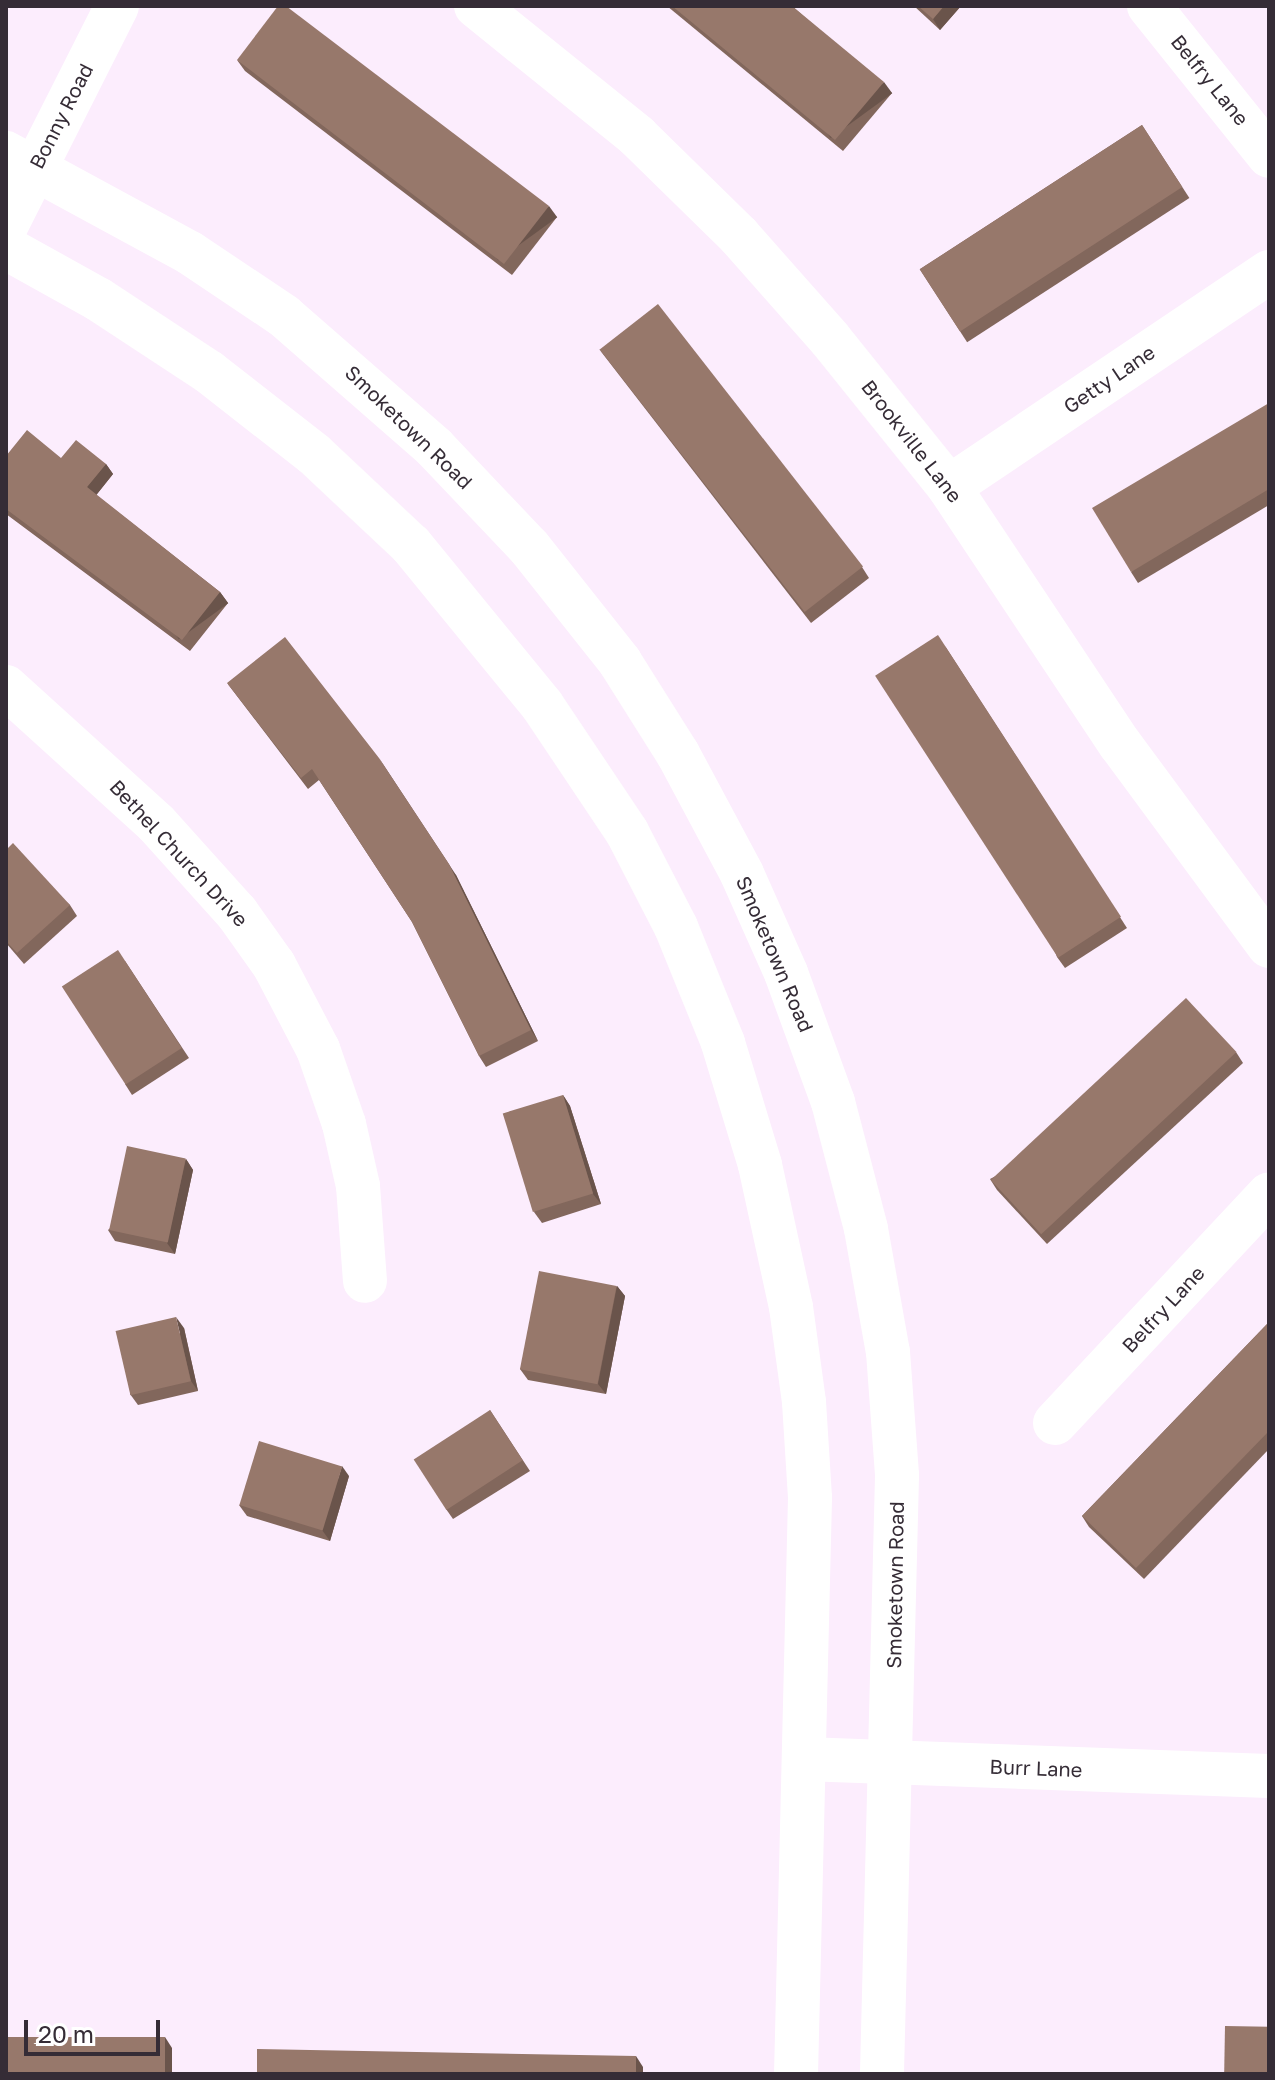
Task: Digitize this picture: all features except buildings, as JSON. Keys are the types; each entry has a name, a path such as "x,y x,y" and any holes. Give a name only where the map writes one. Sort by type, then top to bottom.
{"main road":[{"name":"Bonny Road","path":"6,226 21,160 117,6"},
{"name":"Brookville Lane","path":"476,6 637,136 739,236 949,487 1120,744 1269,946"},
{"name":"Belfry Lane","path":"1149,6 1269,156"},
{"name":"Smoketown Road","path":"21,160 190,253 284,316 434,447 529,547 620,662 678,754 742,874 786,973 833,1102 866,1229 888,1352 897,1476 882,2074"},
{"path":"6,248 98,299 209,372 314,454 411,545 542,705 627,832 676,927 723,1043 760,1165 791,1307 810,1498 796,2074"},
{"name":"Getty Lane","path":"949,487 1269,272"},
{"name":"Bethel Church Drive","path":"6,687 156,823 237,913 274,965 318,1049 344,1124 358,1186 365,1281"},
{"name":"Belfry Lane","path":"1055,1423 1269,1194"},
{"name":"Burr Lane","path":"804,1759 1269,1776"}]}
